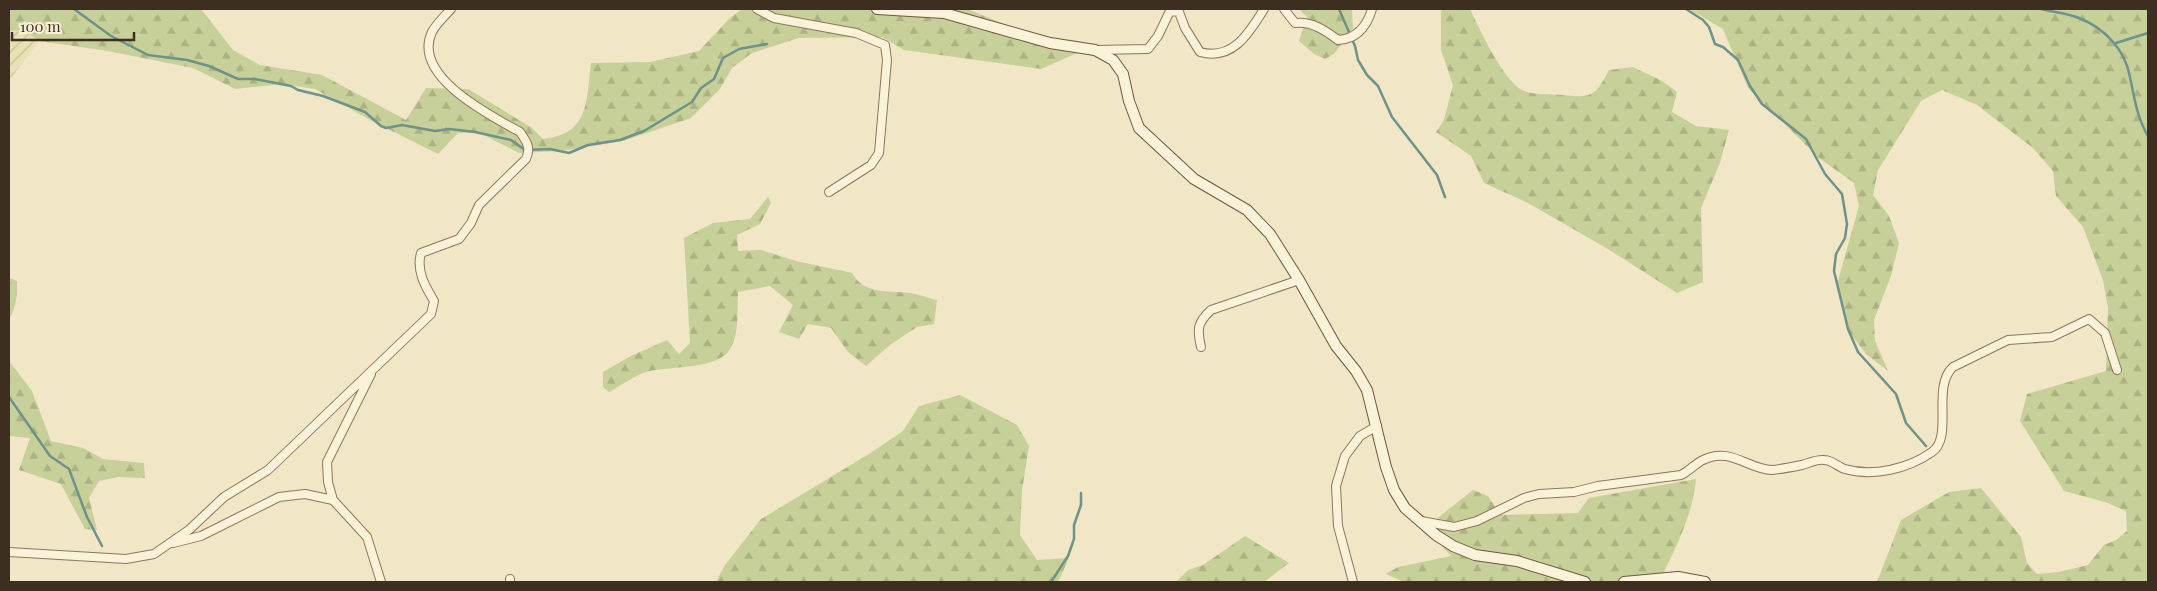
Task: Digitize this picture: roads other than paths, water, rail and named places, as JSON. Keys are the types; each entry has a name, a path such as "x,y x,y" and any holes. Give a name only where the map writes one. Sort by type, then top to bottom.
{"street":[{"path":"9,552 49,556 126,559 154,554 190,529 224,497 268,470 431,314 434,301 423,284 419,260 421,253 459,240 471,223 479,205 526,159 528,153 528,143 520,132 451,89 432,60 428,46 432,32 451,9"},
{"path":"756,9 774,18 856,33 886,45 879,153 871,165 829,192"},
{"path":"877,9 944,13 1050,43 1095,50 1148,49 1158,36 1170,11 1179,12 1185,28 1200,52 1212,55 1227,50 1242,41 1264,9"},
{"path":"1284,9 1295,22 1302,22 1323,29 1338,40 1348,40 1358,33 1368,21 1372,9"},
{"path":"1095,50 1113,60 1123,74 1129,102 1139,128 1194,180 1247,210 1270,234 1336,346 1356,370 1367,390 1386,467 1394,490 1405,508 1436,535 1453,546 1475,555 1517,561 1585,582"},
{"path":"1200,348 1199,325 1211,310 1298,280"},
{"path":"1419,521 1454,526 1477,521 1524,498 1540,494 1574,492 1598,486 1681,475 1691,470 1702,460 1722,455 1768,470 1825,460 1844,469 1884,472 1894,470 1934,451 1939,443 1944,383 1947,373 1954,367 2008,340 2052,337 2089,320 2105,333 2117,370"},
{"path":"374,368 327,462 328,482 333,500 367,537 381,582"},
{"path":"1352,581 1338,526 1336,486 1345,456 1360,436 1376,426"},
{"path":"169,544 201,536 279,497 305,494 333,500"},
{"path":"1624,582 1678,577 1705,582"}],"waterway":[{"path":"74,9 111,36 148,55 187,60 209,66 238,79 255,79 291,86 365,112 386,128 402,125 435,131 449,129 475,132 511,140 525,150 550,149 569,153 588,145 620,140 644,131 692,102 701,88 714,79 723,58 739,49 767,44"},
{"path":"1339,9 1355,46 1358,60 1367,75 1378,86 1392,117 1437,175 1445,197"},
{"path":"1686,9 1703,20 1709,27 1715,44 1723,47 1738,60 1750,86 1762,104 1806,139 1825,174 1842,194 1847,224 1845,238 1836,254 1834,271 1848,329 1858,352 1896,394 1906,423 1926,446"},
{"path":"2041,9 2065,14 2088,22 2097,27 2112,41 2123,57 2127,67 2139,114 2148,136"},
{"path":"2116,43 2148,33"},
{"path":"9,397 50,456 69,469 87,517 102,546"},
{"path":"1051,582 1068,556 1074,539 1074,525 1081,505 1081,493"}]}
